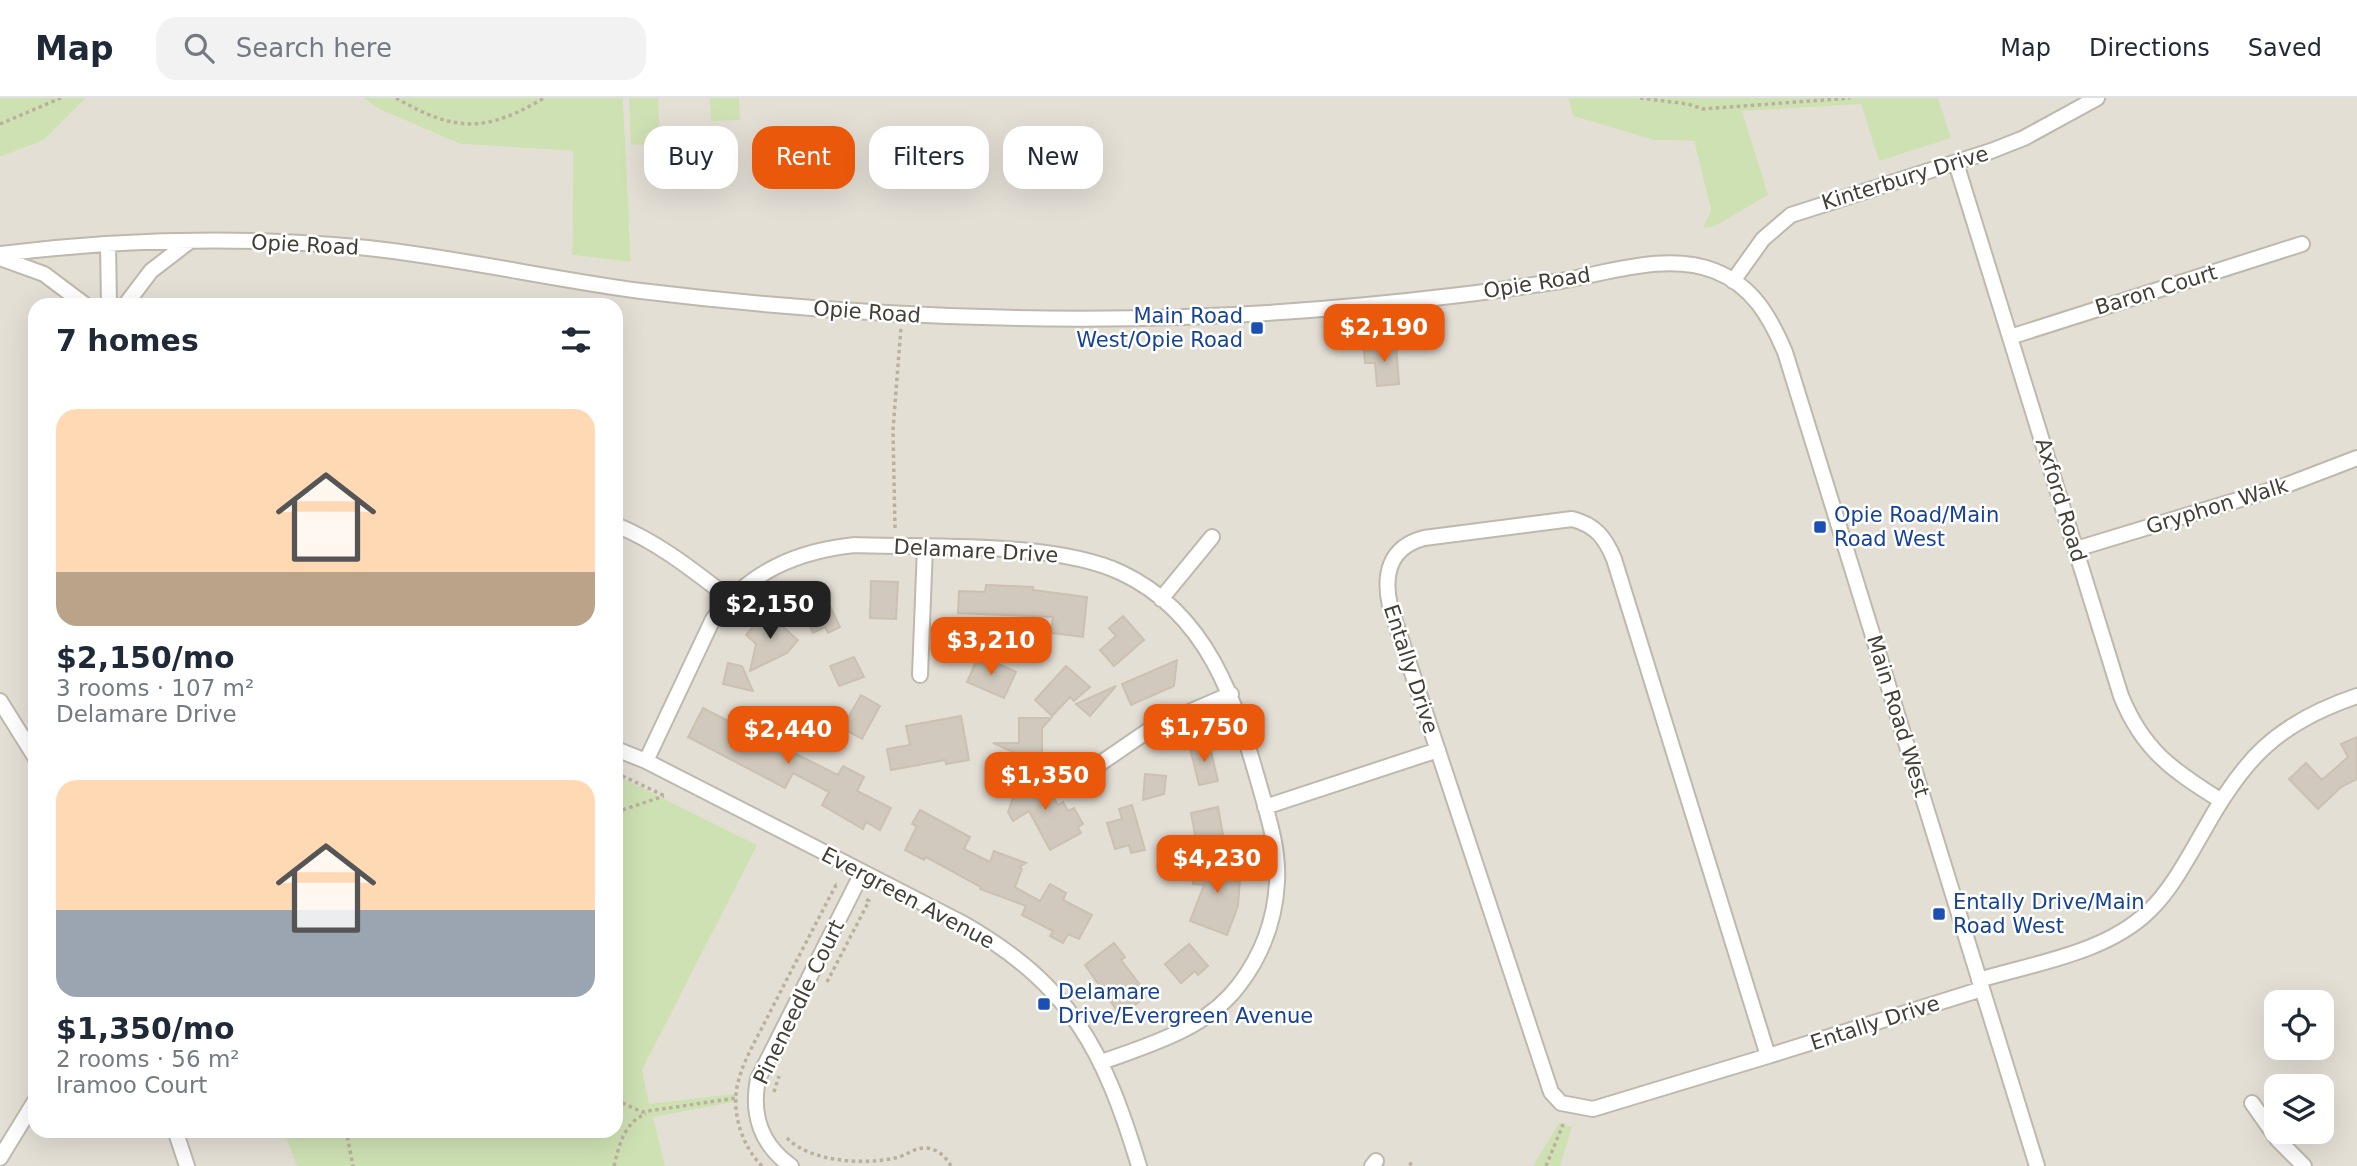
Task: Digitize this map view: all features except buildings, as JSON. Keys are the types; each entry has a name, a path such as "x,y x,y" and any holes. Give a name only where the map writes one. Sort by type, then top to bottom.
{"street":[{"name":"Kinterbury Drive","path":"1733,281 1763,239 1791,215 1956,163 2024,138 2097,98"},
{"name":"Axford Road","path":"1956,163 2130,717 2147,743 2172,769 2220,800"},
{"name":"Opie Road","path":"0,256 108,244 191,240 368,248 633,289 902,316 1122,319 1312,310 1464,295 1665,265 1699,267 1733,281"},
{"path":"131,298 151,271 191,240"},
{"path":"108,244 109,298"},
{"name":"Baron Court","path":"2010,337 2302,244"},
{"path":"0,256 44,274 76,298"},
{"name":"Main Road West","path":"1733,281 1759,302 1785,352 2037,1166"},
{"name":"Gryphon Walk","path":"2076,549 2284,485 2357,458"},
{"name":"Entally Drive","path":"1768,1056 1614,559 1605,539 1593,526 1572,519 1424,538 1408,544 1391,561 1387,577 1390,606 1542,1073 1555,1097 1573,1107 1592,1109 1768,1056 2096,944 2133,924 2165,894 2220,800 2243,767 2281,733 2328,707 2357,696"},
{"path":"623,528 674,557 729,598"},
{"path":"1161,599 1212,537"},
{"name":"Delamare Drive","path":"646,761 702,637 729,598 771,567 824,548 855,545 1058,554 1123,574 1161,599 1187,621 1205,643 1231,694 1265,807 1277,861 1277,882 1269,928 1250,969 1214,1010 1195,1024 1102,1062"},
{"path":"920,675 925,547"},
{"path":"1095,767 1152,728 1231,694"},
{"path":"0,701 28,746"},
{"path":"1265,807 1437,750"},
{"name":"Evergreen Avenue","path":"623,752 646,761 964,924 1013,955 1063,1005 1102,1062 1115,1091 1139,1166"},
{"name":"Pineneedle Court","path":"791,1166 771,1148 762,1134 755,1106 758,1079 862,873"},
{"path":"2252,1103 2278,1140 2304,1166"},
{"path":"0,1158 28,1112"},
{"path":"178,1138 187,1166"}],"path":[{"path":"0,124 61,98"},
{"path":"396,98 429,117 452,124 476,125 520,113 544,98"},
{"path":"1640,98 1688,104 1703,109 1850,98"},
{"path":"895,528 893,430 902,316"},
{"path":"623,775 665,796 623,810"},
{"path":"623,1103 642,1112 736,1098 746,1060 836,885 869,901 822,991"},
{"path":"773,1098 779,1074"},
{"path":"623,1136 641,1115 654,1111"},
{"path":"1546,1166 1564,1122"},
{"path":"781,1131 799,1149 819,1158 893,1159 926,1148 942,1153 951,1166"},
{"path":"348,1138 354,1166"},
{"path":"614,1166 622,1138"},
{"path":"1409,1163 1415,1166"}],"shaded area":[{"path":"86,98 363,98 379,109 460,144 573,151 572,255 631,262 623,98 1568,98 1573,116 1653,140 1694,141 1711,212 1704,227 1767,195 1738,98 2357,98 2357,1166 0,1166 0,157 44,140"}],"green space":[{"path":"0,98 86,98 44,140 0,157"},
{"path":"363,98 623,98 631,262 572,255 573,151 460,144 379,109"},
{"path":"629,98 658,98 659,126 644,126 644,145 631,145"},
{"path":"710,98 739,98 740,120 711,121"},
{"path":"1568,98 1938,98 1951,138 1879,161 1861,104 1742,111 1768,195 1715,226 1703,228 1711,211 1694,141 1653,140 1573,116"},
{"path":"623,778 757,845 642,1070 649,1104 734,1094 734,1102 653,1117 665,1166 297,1166 287,1138 623,1138"},
{"path":"1559,1123 1572,1127 1560,1166 1533,1166"}],"place":[{"name":"Main Road West/Opie Road","path":"1257,328"},
{"name":"Opie Road/Main Road West","path":"1820,527"},
{"name":"Entally Drive/Main Road West","path":"1939,914"},
{"name":"Delamare Drive/Evergreen Avenue","path":"1044,1004"}]}
